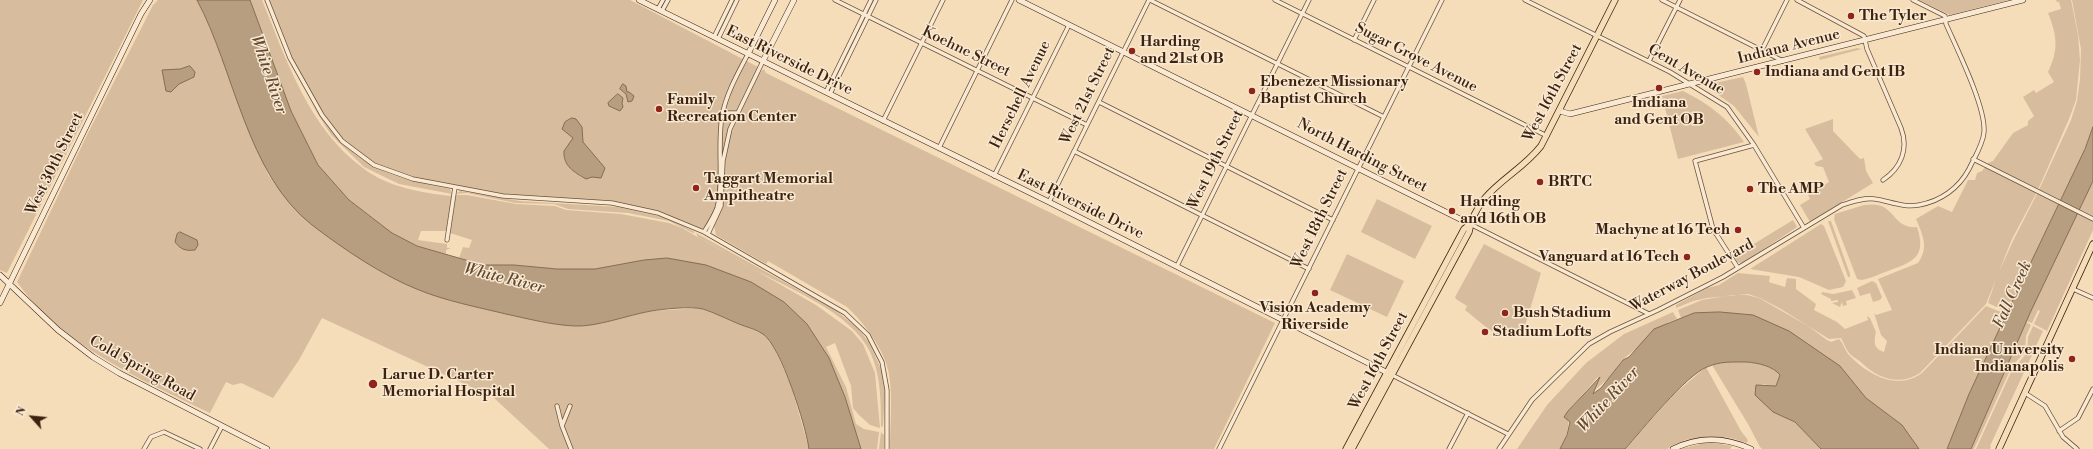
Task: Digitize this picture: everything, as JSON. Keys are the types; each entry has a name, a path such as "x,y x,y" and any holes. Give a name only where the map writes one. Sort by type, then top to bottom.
{"main road":[{"name":"West 30th Street","path":"0,302 150,0"},
{"name":"East Riverside Drive","path":"639,0 1049,202 1390,374"},
{"path":"748,54 775,0"},
{"path":"763,61 794,0"},
{"name":"North Harding Street","path":"1019,0 1470,224"},
{"name":"West 16th Street","path":"1352,449 1464,229 1470,224 1483,201 1494,188 1528,161 1547,136 1615,0"},
{"name":"Indiana Avenue","path":"1560,111 1570,114 2023,0"},
{"path":"1999,449 2093,244"},
{"name":"Cold Spring Road","path":"0,275 58,330 93,357 119,373 267,449"},
{"name":"West 16th Street","path":"1346,449 1390,374"},
{"path":"1673,449 1693,441 1710,439 1727,441 1751,449"}],"street":[{"path":"267,0 284,46 301,81 322,115 342,141 364,158 385,170 409,178 515,198 596,201 631,206 669,216 708,234 838,308 864,330 879,354 886,377 887,449"},
{"path":"660,10 663,0"},
{"path":"660,10 668,0"},
{"path":"716,38 732,0"},
{"path":"716,38 738,0"},
{"name":"Koehne Street","path":"835,0 1087,125"},
{"path":"828,93 871,0"},
{"path":"828,93 876,0"},
{"path":"883,121 943,0"},
{"path":"939,148 1012,0"},
{"path":"1150,0 1384,117"},
{"name":"West 21st Street","path":"1049,202 1123,51 1150,0"},
{"name":"Sugar Grove Avenue","path":"1275,0 1547,136"},
{"name":"West 19th Street","path":"1177,266 1309,0"},
{"path":"1354,40 1374,0"},
{"name":"West 18th Street","path":"1218,449 1309,270 1442,0"},
{"name":"Gent Avenue","path":"1526,0 1649,61 1727,107 1754,145 1804,228"},
{"path":"1662,0 1783,60"},
{"path":"1649,61 1680,0"},
{"path":"1762,50 1787,0"},
{"path":"1797,0 1862,33 1866,40 1867,48 1901,128 1904,139 1902,159 1894,171 1883,180"},
{"path":"1914,0 1945,16 1945,20"},
{"name":"Waterway Boulevard","path":"1499,449 1508,434 1536,396 1584,349 1610,332 1649,314 1738,268 1842,205 1859,199 1874,198 1905,205 1919,205 1948,194 1963,180 1984,133 1984,118 1945,20"},
{"name":"Herschell Avenue","path":"994,176 1069,25"},
{"path":"704,232 716,212 718,201 719,136 722,113 748,54"},
{"path":"708,234 721,206 724,151 731,126 763,61"},
{"path":"1099,102 1333,220"},
{"path":"722,113 737,113"},
{"path":"1738,268 1714,229 1696,161 1754,145"},
{"path":"1074,152 1309,270"},
{"path":"1973,159 2093,219"},
{"path":"447,240 456,187"},
{"name":"North Harding Street","path":"1470,224 1649,314"},
{"path":"2073,289 2093,298"},
{"name":"East Riverside Drive","path":"1390,374 1508,434"},
{"path":"2059,431 2078,418 2093,389"},
{"path":"2025,393 2045,406 2059,431 2069,444 2077,449"},
{"path":"557,406 562,426 571,449"},
{"path":"562,426 570,406"},
{"path":"1449,449 1468,414"},
{"path":"210,449 222,426"},
{"path":"144,449 151,437 164,432 200,449"}],"shaded area":[{"path":"0,0 143,0 7,273 0,270"},
{"path":"158,0 197,0 207,19 231,79 247,127 269,176 288,200 310,223 479,308 546,322 576,326 652,311 700,308 764,334 773,346 791,385 809,449 549,449 493,397 322,318 299,360 273,398 241,383 233,385 226,382 210,413 131,374 104,359 79,342 56,324 35,304 17,282 87,135 153,5"},
{"path":"250,0 262,0 280,46 301,92 328,134 344,152 372,175 383,180 417,191 452,196 446,231 421,231 418,240 447,244 447,248 451,248 446,250 446,254 417,246 392,233 349,200 318,165 291,111"},
{"path":"268,0 630,0 758,67 729,126 727,142 753,83 764,69 766,73 1275,323 1214,449 890,449 891,402 889,374 887,365 878,346 867,329 847,307 768,261 766,264 716,235 714,226 723,203 724,172 719,204 705,230 640,207 602,202 503,196 397,173 376,164 351,147 328,122 297,70"},
{"path":"1919,0 2009,0 1950,15"},
{"path":"2056,0 2071,0 2078,35 2080,60 2076,100 2037,192 2012,239 1986,304 1920,373 1912,377 1897,380 1876,374 1850,354 1841,338 1829,339 1781,309 1760,298 1748,294 1707,298 1693,301 1676,308 1676,305 1707,288 1719,285 1738,273 1770,276 1769,282 1785,287 1787,278 1796,279 1796,289 1816,304 1814,310 1837,322 1845,329 1868,320 1867,316 1870,318 1876,332 1876,347 1884,352 1887,341 1881,335 1874,313 1876,315 1892,310 1878,279 1918,263 1923,252 1924,241 1916,219 1938,206 1952,212 1968,180 1975,180 1977,173 1982,171 1988,163 1993,161 2013,133 2028,125 2028,121 2034,116 2023,97 2034,90 2036,93 2054,82 2048,72 2054,57 2056,42 2048,13 2061,9 2059,2"},
{"path":"2072,0 2093,0 2093,127 2085,149 2007,312 1988,303 1997,276 2071,120 2077,101 2080,79 2081,49"},
{"path":"1857,48 1862,49 1820,60 1819,57"},
{"path":"1743,77 1759,137 1734,106 1710,89 1710,84"},
{"path":"1683,91 1717,112 1738,133 1744,142 1678,159 1662,96"},
{"path":"304,92 334,134 349,149 364,160 381,170 400,177 450,189 452,194 399,184 364,167 331,135"},
{"path":"1833,119 1833,131 1860,159 1864,158 1866,171 1873,183 1810,222 1800,205 1810,199 1808,195 1829,182 1823,167 1816,166 1814,163 1823,159 1805,129"},
{"path":"2093,181 2093,230 2047,331 2034,324 2040,311 2038,310 2032,323 2026,321"},
{"path":"460,191 520,201 618,207 667,218 695,232 693,233 669,221 628,213 568,209 554,204 515,203 467,193 456,194"},
{"path":"456,195 467,195 516,204 555,206 566,210 621,214 669,223 682,228 816,305 852,331 863,344 875,373 880,428 870,425 853,408 851,386 835,343 826,347 846,387 856,424 864,429 879,432 877,449 861,449 845,397 829,358 807,324 644,260 595,269 557,269 514,265 483,265 459,258 463,247 469,248 472,240 450,233"},
{"path":"1377,199 1432,226 1415,259 1361,232"},
{"path":"1864,205 1883,207 1904,225 1917,227 1920,237 1920,245 1919,252 1911,261 1871,278 1861,280 1857,279 1834,219 1835,214"},
{"path":"1793,220 1797,227 1746,261 1741,263 1737,262 1733,254 1736,251 1739,253"},
{"path":"1828,221 1831,221 1850,277 1848,277"},
{"path":"1821,224 1824,226 1846,281 1843,287 1829,290 1799,277 1750,269"},
{"path":"696,233 835,310 856,326 869,342 882,371 885,394 883,426 881,427 878,378 873,359 860,337 849,325 820,304 743,263 698,237"},
{"path":"1484,244 1541,273 1524,329 1517,335 1510,337 1502,336 1494,332 1465,310 1467,306 1455,297"},
{"path":"1347,254 1404,281 1387,317 1330,290"},
{"path":"1872,281 1876,283 1882,297 1880,300 1873,302 1870,293 1860,296 1857,288"},
{"path":"1852,290 1856,298 1846,301 1847,305 1843,306 1842,302 1840,307 1832,303 1838,302 1838,300 1831,301 1831,299 1821,294 1822,292 1833,294"},
{"path":"1732,295 1747,295 1759,298 1808,326 1827,340 1831,342 1839,339 1846,352 1865,369 1883,378 1903,381 1922,373 1986,306 2006,314 1969,394 1947,449 1919,449 1902,425 1866,398 1840,366 1753,315 1720,312 1694,313 1681,318 1678,310 1702,300"},
{"path":"1673,312 1677,319 1669,322 1622,360 1609,378 1596,389 1600,378 1597,378 1568,411 1569,421 1567,431 1560,449 1517,449 1547,405 1586,363 1624,334"},
{"path":"2026,322 2031,325 2026,336 2025,352 2012,366 1974,449 1971,449"},
{"path":"2033,326 2043,331 1990,446 1991,447 1990,449 1976,449 2012,370 2027,353 2028,337"},
{"path":"1725,361 1762,364 1775,370 1780,375 1776,386 1762,384 1773,412 1795,422 1821,449 1762,449 1712,365"},
{"path":"1706,367 1741,431 1748,440 1747,443 1731,438 1710,436 1685,440 1667,449 1625,449 1672,396"},
{"path":"881,432 884,435 884,449 879,449"},
{"path":"1708,442 1732,446 1730,449 1681,449"}],"water":[{"name":"White River","path":"197,0 250,0 291,111 318,165 349,200 392,233 417,246 483,265 514,265 557,269 595,269 644,260 667,258 706,265 751,282 784,302 807,324 829,358 845,397 861,449 809,449 792,387 770,341 763,334 757,331 703,309 663,309 584,326 549,323 451,301 429,294 391,277 336,243 312,225 290,203 272,178 257,150 244,120 222,58"},
{"path":"190,66 195,72 194,77 179,84 171,92 166,91 162,70 180,69"},
{"path":"623,84 626,86 627,92 634,96 632,101 628,102 626,94 620,89"},
{"path":"618,94 623,98 623,107 620,111 609,106 608,103"},
{"path":"572,118 576,119 582,127 583,142 605,168 601,178 592,177 586,179 570,168 565,161 564,151 573,138 562,129 565,122"},
{"name":"Fall Creek","path":"2093,127 2093,181 2030,313 1971,449 1947,449 1969,394 2085,149"},
{"path":"180,232 197,240 198,245 195,250 184,249 177,245 175,242 177,234"},
{"name":"White River","path":"1720,312 1753,315 1789,331 1840,366 1866,398 1902,425 1919,449 1821,449 1795,422 1773,412 1755,395 1756,385 1776,386 1780,375 1777,372 1760,364 1747,362 1727,362 1707,367 1698,372 1676,391 1625,449 1560,449 1567,435 1570,422 1564,417 1568,411 1600,377 1593,394 1601,388 1623,360 1629,357 1654,329 1694,313"}],"place":[{"name":"The Tyler","path":"1851,16"},
{"name":"Harding and 21st OB","path":"1132,51"},
{"name":"Indiana and Gent IB","path":"1757,72"},
{"name":"Indiana and Gent OB","path":"1659,88"},
{"name":"Ebenezer Missionary Baptist Church","path":"1252,91"},
{"name":"Family Recreation Center","path":"659,109"},
{"name":"BRTC","path":"1540,182"},
{"name":"Taggart Memorial Ampitheatre","path":"696,188"},
{"name":"The AMP","path":"1750,189"},
{"name":"Harding and 16th OB","path":"1452,211"},
{"name":"Machyne at 16 Tech","path":"1738,230"},
{"name":"Vanguard at 16 Tech","path":"1687,257"},
{"name":"Vision Academy Riverside","path":"1315,293"},
{"name":"Bush Stadium","path":"1505,313"},
{"name":"Stadium Lofts","path":"1485,332"},
{"name":"Indiana University Indianapolis","path":"2072,359"},
{"name":"Larue D. Carter Memorial Hospital","path":"373,384"}]}
